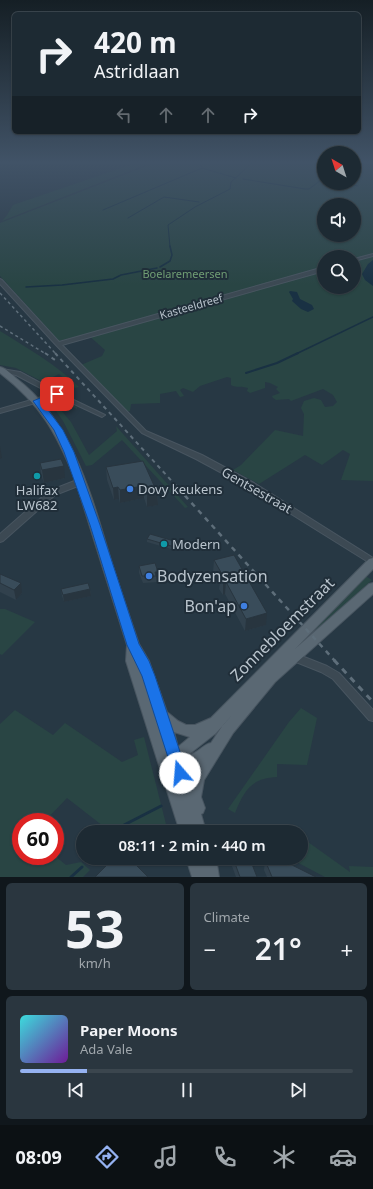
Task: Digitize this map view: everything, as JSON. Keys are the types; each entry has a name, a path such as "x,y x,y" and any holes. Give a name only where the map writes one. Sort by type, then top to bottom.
{"main road":[{"path":"1,370 37,401 58,430 69,452 133,645 147,671 197,825"},
{"name":"Zonnebloemstraat","path":"175,760 211,729 216,722 373,562"},
{"name":"Zonnebloemstraat","path":"220,741 228,729 271,678 373,587"},
{"path":"133,645 132,661 158,743 175,760 186,762 198,760 213,745 220,741"},
{"path":"162,716 173,725 188,731 197,730 216,722"},
{"path":"203,825 194,797 197,778 220,741"},
{"path":"175,760 185,825"},
{"path":"200,877 203,865"},
{"path":"207,865 211,877"}],"street":[{"path":"361,258 373,255"},
{"name":"Kasteeldreef","path":"58,344 317,271"},
{"path":"0,281 58,344"},
{"name":"Gentsestraat","path":"58,344 136,426 144,432 199,457 251,485 373,562"},
{"path":"1,370 18,373 57,394 102,415"},
{"path":"0,411 57,394"},
{"path":"0,539 52,493 80,482"},
{"path":"294,657 324,669 336,676 373,716"}],"green space":[{"path":"19,203 48,203 2,221 13,205"},
{"name":"Boelaremeersen","path":"52,203 317,203 317,242 361,242 361,203 373,203 373,481 341,480 350,454 343,450 322,465 305,455 259,484 233,470 241,465 275,430 303,436 304,414 301,408 304,401 314,398 321,400 325,407 333,406 337,402 333,395 323,389 291,401 289,399 276,400 272,396 280,393 276,389 278,387 270,383 265,382 265,388 250,393 247,391 248,388 231,385 231,378 227,377 200,386 193,392 183,388 180,390 184,396 180,397 176,391 160,394 160,403 131,404 130,411 126,412 81,365 102,356 105,350 87,334 59,341 0,276 0,223"},
{"path":"0,331 61,371 79,387 75,388 59,374 43,382 16,368 0,365"},
{"path":"58,398 77,407 77,409 60,401 55,403 71,422 89,455 117,431 116,426 188,507 185,508 122,440 92,465 86,466 63,421 56,411 57,410 53,408 48,401"},
{"path":"364,575 372,580 350,600 345,608 286,658"},
{"path":"0,609 5,609 35,622 2,655 0,654"},
{"path":"301,708 317,718 307,765 277,764 277,777 261,780 250,787 245,792 235,813 228,809 289,722"},
{"path":"15,710 53,735 65,723 122,762 138,755 134,740 144,737 166,825 102,825 67,798 53,813 12,813 12,865 64,865 64,863 66,865 76,863 76,865 84,865 90,870 83,877 0,877 0,724"},
{"path":"308,842 350,872 349,866 373,867 373,877 325,877 302,865 308,865"}],"water":[{"path":"373,260 373,286 365,280 362,274 368,264"},
{"path":"289,292 297,292 300,299 312,305 314,309 308,312 301,309 292,301 293,299"}],"building":[{"path":"61,459 64,466 42,470 40,463"},
{"path":"143,461 157,492 147,494 143,486 120,490 118,487 113,488 106,467"},
{"path":"150,534 181,543 178,548 147,539"},
{"path":"234,555 267,613 246,619 226,582 223,583 220,577 223,576 214,560"},
{"path":"155,563 158,572 155,572 156,576 142,576 139,566"},
{"path":"0,574 21,583 14,590 0,583"},
{"path":"88,583 90,589 63,595 61,589"},
{"path":"107,865 136,865 148,877 95,877"},
{"path":"236,865 252,865 257,877 240,877"},
{"path":"267,865 292,865 316,877 272,877"}],"waterway":[{"path":"103,210 120,203"},
{"path":"128,218 154,203"},
{"path":"170,247 168,225 203,203"},
{"path":"160,267 170,261 172,255 170,246"},
{"path":"26,287 62,285 113,279 121,275 157,268"},
{"path":"296,354 373,317"},
{"path":"246,373 277,363 298,353"},
{"path":"124,825 161,806"},
{"path":"71,877 82,867"}],"railway":[{"path":"0,293 56,354"},
{"path":"0,326 46,354"},
{"path":"45,353 58,362"},
{"path":"55,353 179,489"},
{"path":"178,488 335,661"},
{"path":"334,660 373,702"}],"place":[{"name":"Halifax LW682","path":"37,476"},
{"name":"Dovy keukens","path":"130,489"},
{"name":"Modern","path":"164,544"},
{"name":"Bodyzensation","path":"149,576"},
{"name":"Bon'ap","path":"244,606"}],"route":[{"path":"57,394 37,401 58,430 69,452 95,525 133,645 143,661 149,676 180,773"}]}
